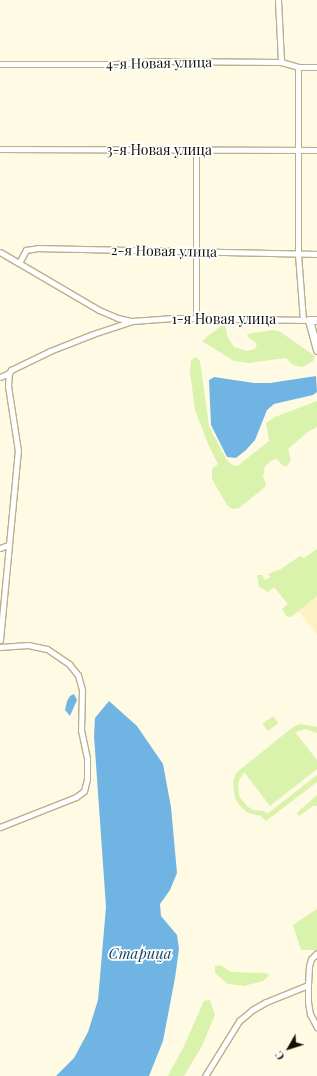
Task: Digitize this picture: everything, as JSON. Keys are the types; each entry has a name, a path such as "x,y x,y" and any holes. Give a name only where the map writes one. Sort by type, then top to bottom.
{"street":[{"path":"278,0 281,62"},
{"name":"4-я Новая улица","path":"0,64 116,64 157,61 281,62 298,67 317,67"},
{"path":"298,67 298,254 317,350"},
{"name":"3-я Новая улица","path":"0,149 317,150"},
{"path":"196,150 196,318"},
{"name":"2-я Новая улица","path":"19,263 26,250 31,248 317,254"},
{"path":"0,252 99,310 118,318 132,321"},
{"name":"1-я Новая улица","path":"132,321 196,318 310,320"},
{"path":"0,377 15,367 50,351 132,321"},
{"path":"0,640 18,451 8,386 8,373"},
{"path":"0,548 8,545"},
{"path":"0,647 28,645 47,649 69,664 78,675 82,690 81,730 87,758 87,779 84,792 76,797 0,827"},
{"path":"317,953 311,959 309,966 308,985 310,1014 317,1027"},
{"path":"205,1076 239,1021 252,1010 266,1002 308,985"}],"shaded area":[{"path":"317,596 317,635 298,611"}],"green space":[{"path":"222,325 226,327 227,336 234,347 247,351 255,349 257,344 249,338 247,334 272,330 279,331 315,356 313,361 302,367 293,365 286,358 249,363 234,361 202,341"},
{"path":"196,357 200,361 209,426 226,459 232,465 237,466 269,441 266,423 275,417 317,401 317,427 309,431 288,449 291,460 287,466 283,466 277,459 272,460 265,466 263,477 266,483 265,487 239,508 232,509 227,505 212,479 212,469 218,464 208,444 195,410 190,372 191,360"},
{"path":"317,549 317,596 291,617 286,616 282,609 288,604 274,587 268,592 259,587 257,575 262,575 265,580 270,577 268,574 281,569 300,556 304,558"},
{"path":"273,716 278,723 268,731 262,724"},
{"path":"300,724 317,727 317,733 306,729 295,732 317,760 317,769 270,806 244,772 238,783 239,796 247,806 253,810 264,811 267,814 317,775 317,782 266,821 261,816 248,813 240,806 235,798 233,782 236,773 293,727"},
{"path":"317,795 317,806 313,806 299,816 297,814 299,811"},
{"path":"317,909 317,950 301,950 293,925"},
{"path":"220,965 231,972 269,974 263,981 244,986 228,984 215,973 215,966"},
{"path":"210,1000 215,1015 202,1046 184,1076 168,1076 184,1046 204,1001"}],"water":[{"path":"316,376 317,392 313,395 274,404 267,410 255,440 236,458 227,457 211,425 209,380 214,377 254,383 270,383"},
{"path":"74,694 77,700 70,716 65,710 67,701 70,696"},
{"name":"Старица","path":"109,701 137,726 163,764 171,807 177,873 170,890 160,904 161,916 177,935 179,949 175,978 163,1041 149,1076 56,1076 74,1058 88,1032 98,1000 106,907 94,736 95,718"}]}
